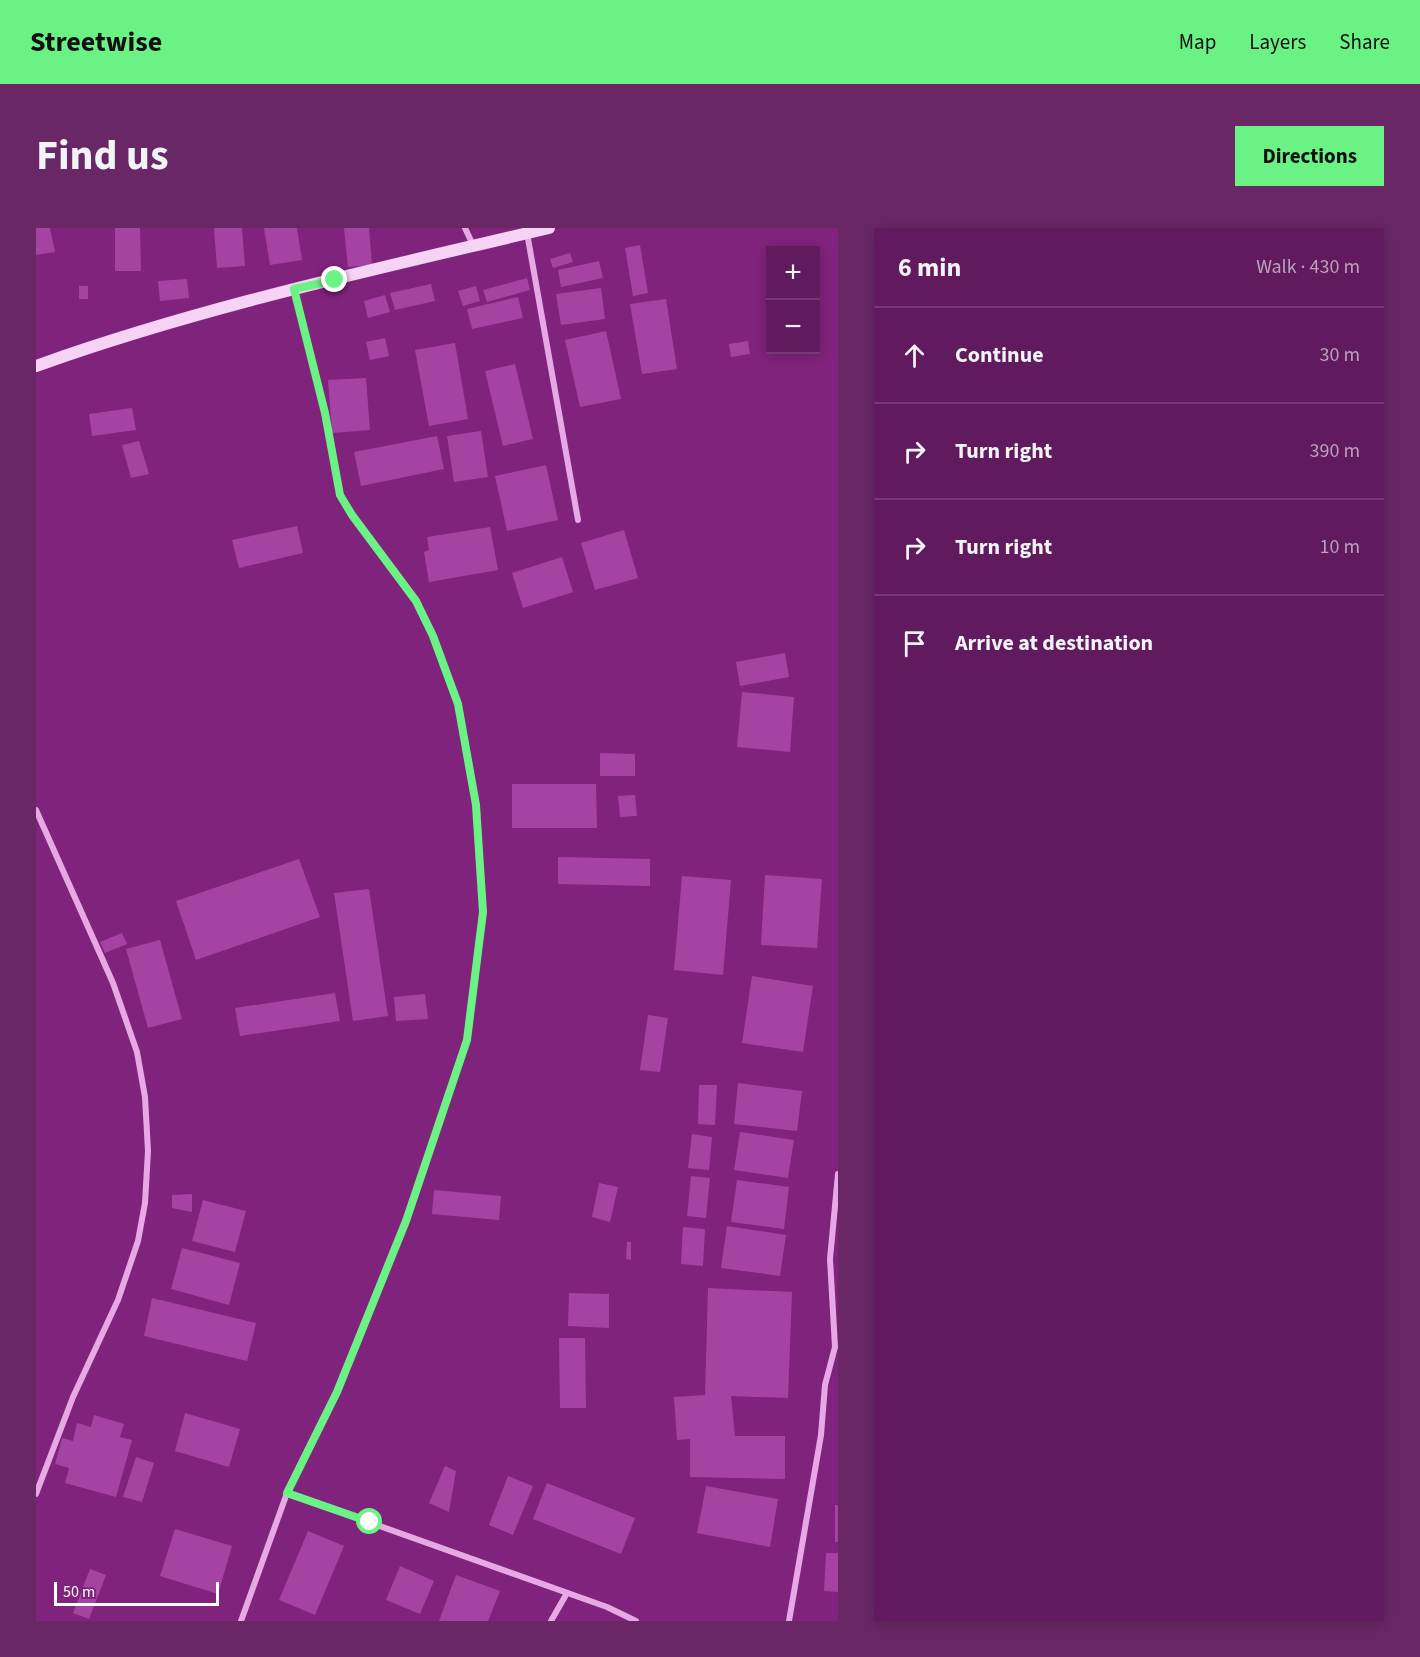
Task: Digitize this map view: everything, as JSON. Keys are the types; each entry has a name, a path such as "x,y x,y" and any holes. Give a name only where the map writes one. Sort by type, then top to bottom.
{"street":[{"path":"465,228 473,245"},
{"path":"36,366 115,339 294,289 549,228"},
{"path":"527,233 578,520"},
{"path":"242,1621 287,1493 337,1392 406,1221 467,1040 483,912 476,805 458,704 433,636 416,601 352,515 340,495 325,413 294,289"},
{"path":"36,810 112,982 137,1052 145,1097 148,1151 145,1203 138,1241 118,1300 73,1397 36,1494"},
{"path":"789,1621 821,1435 825,1385 837,1347 830,1259 838,1174"},
{"path":"287,1493 567,1593 636,1621"},
{"path":"551,1621 567,1593"}],"building":[{"path":"36,228 50,228 55,252 36,255"},
{"path":"115,228 140,228 141,271 115,271"},
{"path":"214,228 242,228 245,266 217,268"},
{"path":"264,228 297,228 302,260 270,265"},
{"path":"344,228 369,228 372,265 348,267"},
{"path":"640,245 648,293 633,296 625,248"},
{"path":"570,253 573,262 553,268 550,259"},
{"path":"599,261 603,278 561,287 558,270"},
{"path":"527,278 530,290 487,302 483,290"},
{"path":"187,279 189,298 160,301 158,281"},
{"path":"431,284 435,301 395,310 390,293"},
{"path":"79,286 88,286 88,299 79,299"},
{"path":"476,286 480,301 463,306 458,291"},
{"path":"601,288 605,319 561,325 556,294"},
{"path":"385,295 390,312 368,318 364,301"},
{"path":"518,297 523,318 472,329 467,309"},
{"path":"666,299 677,369 642,374 630,304"},
{"path":"606,331 621,399 580,407 565,340"},
{"path":"385,338 389,356 370,360 366,342"},
{"path":"748,341 750,354 731,357 729,344"},
{"path":"455,343 468,419 429,426 415,350"},
{"path":"515,364 533,439 503,446 485,371"},
{"path":"366,378 370,430 332,433 328,380"},
{"path":"132,408 136,430 92,436 89,414"},
{"path":"481,431 488,477 454,482 447,436"},
{"path":"437,436 444,469 361,486 354,452"},
{"path":"139,441 149,474 131,478 122,445"},
{"path":"546,465 558,520 507,531 495,476"},
{"path":"297,526 303,553 239,568 232,540"},
{"path":"490,527 498,570 429,582 424,552 429,550 427,537"},
{"path":"624,530 638,578 595,590 581,543"},
{"path":"562,557 573,592 523,608 512,573"},
{"path":"785,653 789,677 740,686 736,662"},
{"path":"742,692 794,697 790,752 737,747"},
{"path":"600,753 635,754 635,776 600,776"},
{"path":"512,784 596,784 597,828 512,828"},
{"path":"635,795 637,816 620,817 618,796"},
{"path":"558,857 650,859 650,886 558,884"},
{"path":"299,859 320,917 196,960 176,901"},
{"path":"765,875 822,879 817,948 761,945"},
{"path":"682,876 731,880 723,975 674,970"},
{"path":"369,889 388,1016 353,1021 334,893"},
{"path":"122,933 127,944 105,953 100,942"},
{"path":"160,940 182,1019 148,1028 126,949"},
{"path":"752,976 813,986 803,1052 742,1043"},
{"path":"335,993 340,1021 240,1036 235,1008"},
{"path":"425,994 428,1019 396,1021 394,997"},
{"path":"648,1015 668,1018 660,1072 640,1070"},
{"path":"738,1083 802,1091 797,1131 734,1124"},
{"path":"699,1085 717,1085 715,1125 698,1124"},
{"path":"740,1132 794,1140 788,1178 734,1170"},
{"path":"692,1134 712,1137 709,1170 688,1168"},
{"path":"691,1176 710,1178 706,1218 687,1216"},
{"path":"737,1180 789,1187 784,1229 731,1222"},
{"path":"599,1183 618,1187 610,1222 592,1217"},
{"path":"434,1190 501,1196 499,1220 432,1214"},
{"path":"192,1194 192,1212 172,1208 172,1195"},
{"path":"203,1200 246,1211 235,1252 192,1241"},
{"path":"727,1226 786,1235 780,1276 721,1268"},
{"path":"683,1227 705,1229 703,1266 681,1264"},
{"path":"627,1242 631,1242 631,1260 626,1259"},
{"path":"182,1248 240,1263 229,1305 171,1289"},
{"path":"708,1288 792,1292 788,1398 731,1396 735,1436 785,1436 785,1479 690,1477 690,1439 677,1440 674,1397 705,1395"},
{"path":"569,1293 609,1294 609,1328 568,1326"},
{"path":"152,1298 256,1323 247,1361 144,1336"},
{"path":"559,1338 585,1338 586,1408 560,1408"},
{"path":"185,1413 240,1429 229,1467 175,1451"},
{"path":"94,1415 124,1424 120,1437 132,1440 116,1497 65,1483 69,1468 55,1464 62,1438 73,1441 77,1423 91,1427"},
{"path":"136,1457 154,1463 142,1502 123,1497"},
{"path":"445,1466 456,1471 449,1512 429,1503"},
{"path":"508,1476 533,1486 513,1535 489,1525"},
{"path":"547,1483 635,1518 621,1554 533,1519"},
{"path":"706,1486 778,1499 770,1547 697,1533"},
{"path":"835,1505 838,1505 838,1542 835,1542"},
{"path":"175,1529 232,1546 218,1594 160,1576"},
{"path":"308,1531 344,1546 315,1615 279,1600"},
{"path":"826,1553 838,1553 838,1592 824,1591"},
{"path":"400,1566 434,1581 420,1614 386,1600"},
{"path":"90,1569 106,1575 89,1619 73,1613"},
{"path":"456,1575 500,1591 488,1621 439,1621"}],"route":[{"path":"335,280 294,289 325,413 336,479 340,495 352,515 416,601 433,636 458,704 476,805 483,912 467,1040 406,1221 337,1392 287,1493 370,1522"}]}
